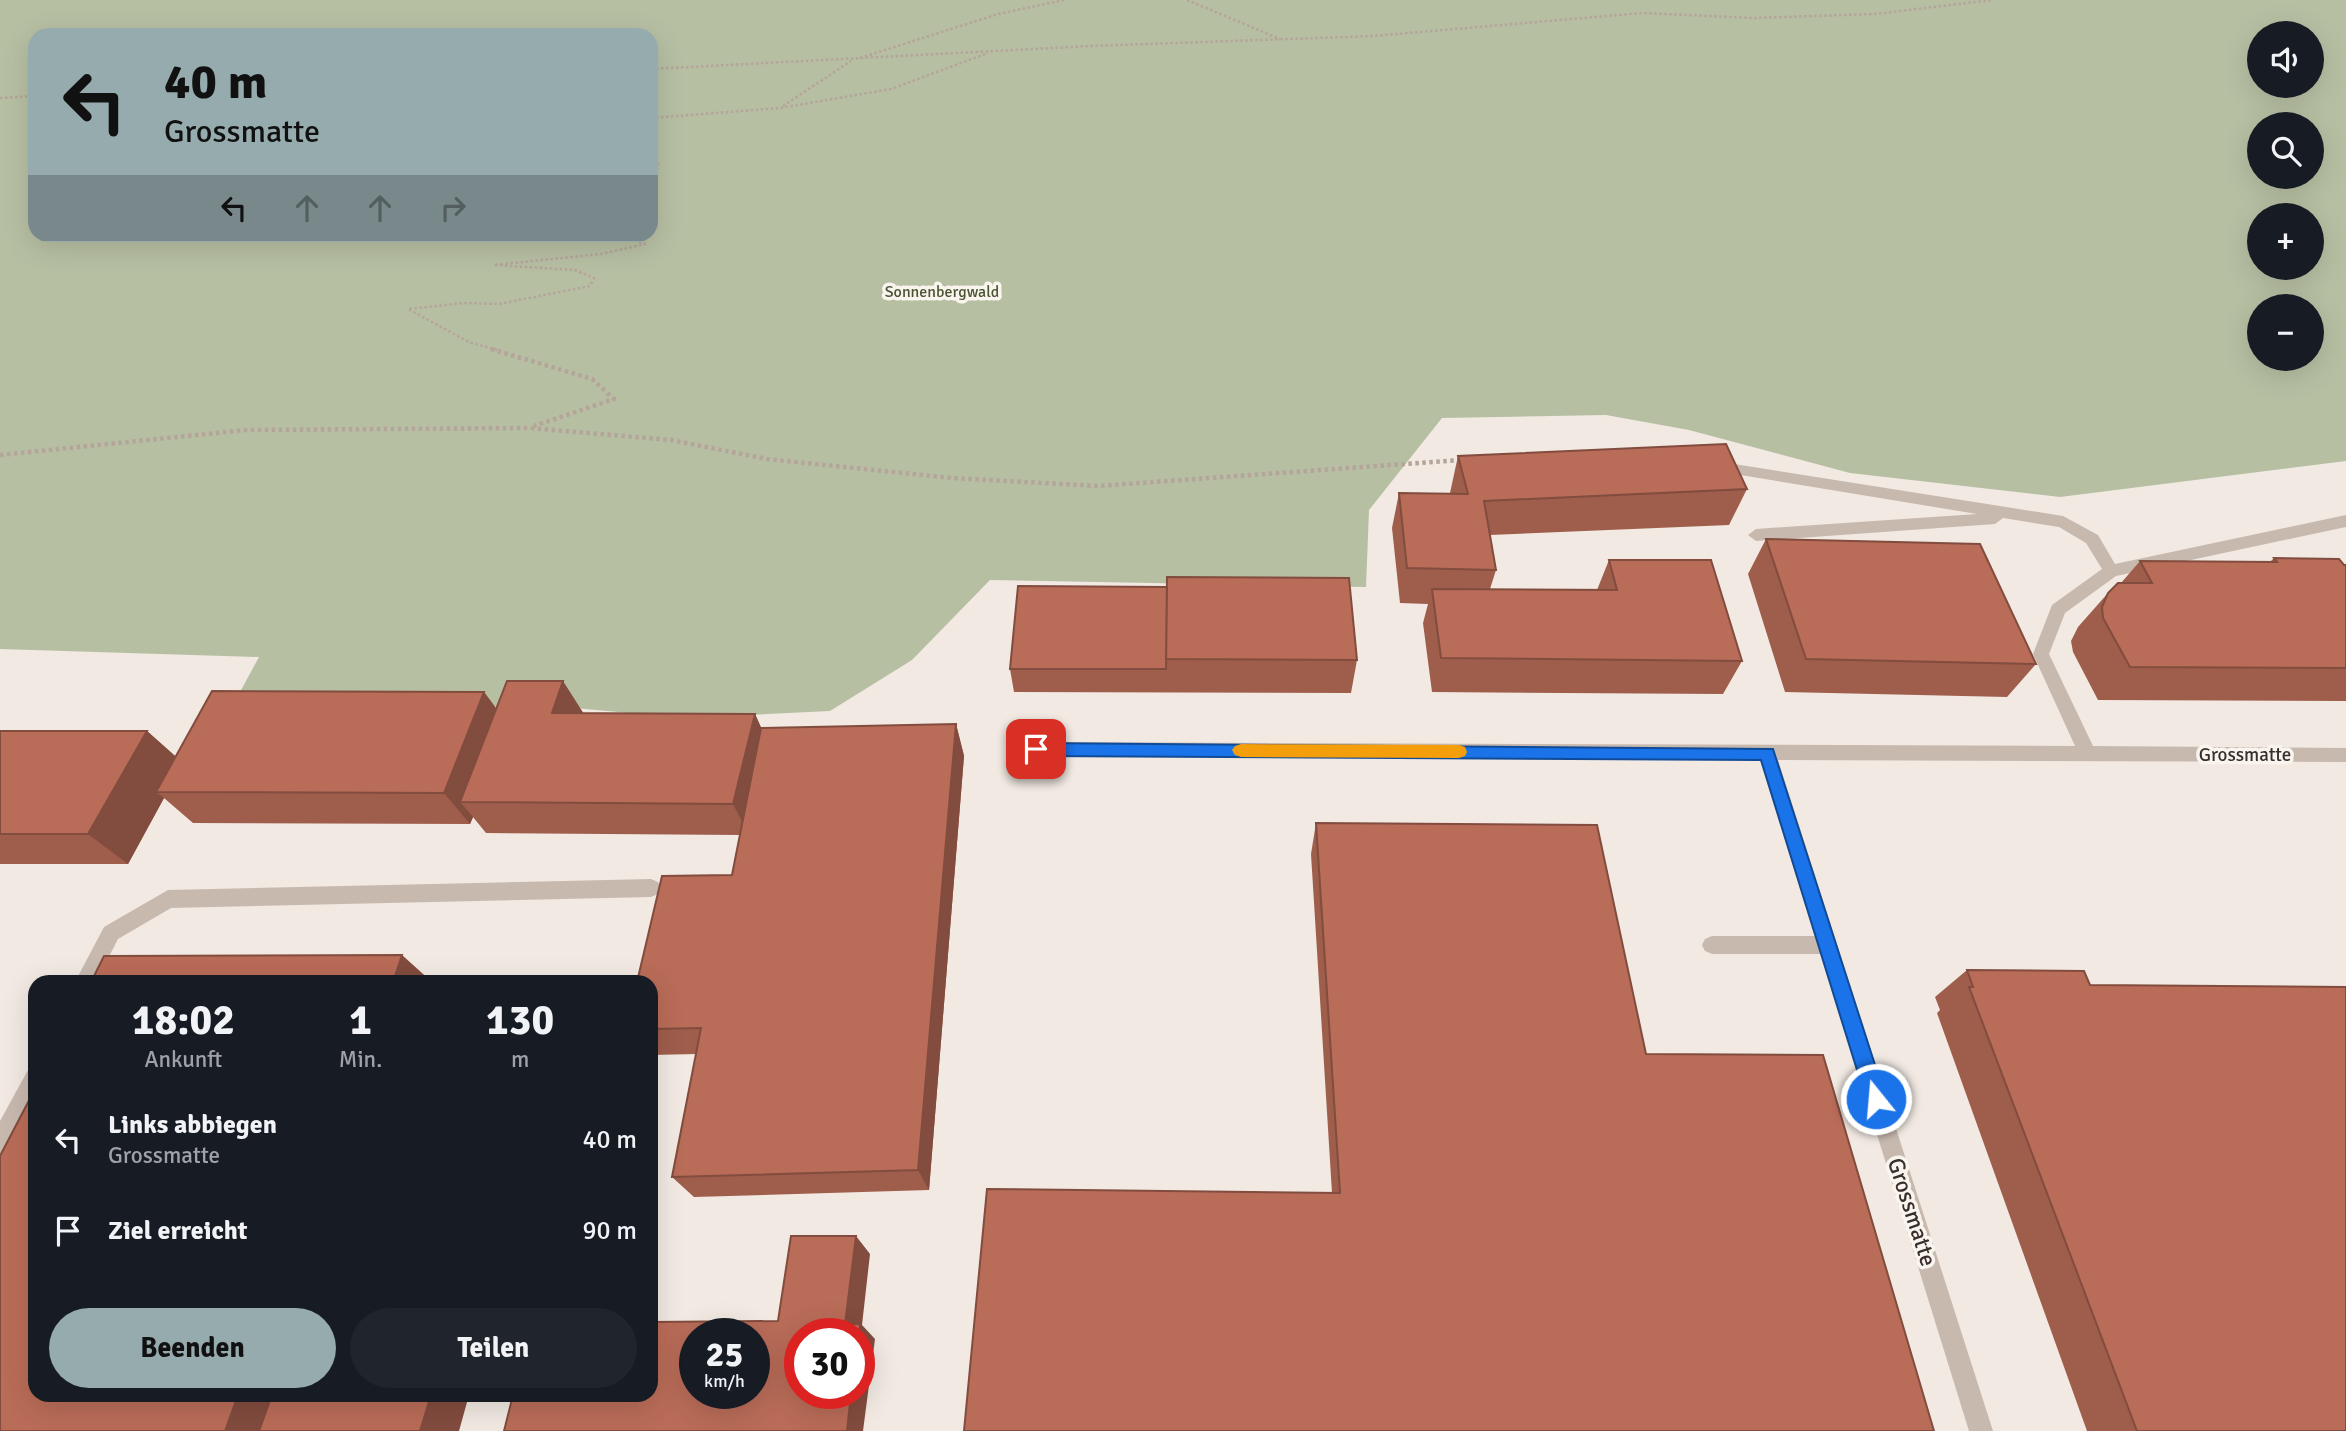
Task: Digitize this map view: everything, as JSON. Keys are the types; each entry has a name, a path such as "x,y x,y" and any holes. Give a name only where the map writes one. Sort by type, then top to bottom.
{"street":[{"path":"1693,463 2063,522 2092,539 2111,571"},
{"path":"1756,535 2026,516"},
{"path":"2088,755 2041,653 2058,609 2111,571 2346,521"},
{"name":"Grossmatte","path":"1036,749 2346,755"},
{"name":"Grossmatte","path":"1767,753 1981,1431"},
{"path":"89,975 111,933 169,899 651,888"},
{"path":"1712,945 1828,946"},
{"path":"0,1143 28,1090"}],"path":[{"path":"780,108 852,60 998,14 1064,0"},
{"path":"1187,0 1281,39"},
{"path":"658,69 1373,36 1642,13 1754,18 1875,14 1992,0"},
{"path":"658,117 780,108 891,89 992,52"},
{"path":"0,99 28,97"},
{"path":"530,428 614,399 593,379 469,342 408,309 464,303 499,304 590,286 594,278 575,270 494,265 601,254 645,244 639,242"},
{"path":"0,455 246,430 530,428 671,440 767,459 952,478 1097,486 1472,459"}],"green space":[{"name":"Sonnenbergwald","path":"0,0 2346,0 2346,461 2060,497 1850,473 1689,430 1606,415 1442,418 1369,510 1366,587 990,580 912,660 830,711 685,718 563,707 233,705 259,657 0,649"}],"building":[{"path":"1726,444 1747,489 1484,501 1496,570 1407,568 1399,493 1468,494 1458,456"},
{"path":"1766,539 1980,544 2036,664 1806,659"},
{"path":"2274,558 2339,559 2346,565 2346,668 2130,667 2103,618 2102,607 2108,593 2118,583 2152,583 2140,561 2277,562"},
{"path":"1609,560 1711,560 1742,661 1441,658 1432,589 1617,590"},
{"path":"1167,577 1349,578 1357,660 1166,659"},
{"path":"1018,586 1167,587 1166,669 1010,669"},
{"path":"507,681 563,681 552,713 755,714 733,804 460,802"},
{"path":"212,691 484,692 444,793 156,792"},
{"path":"956,724 918,1170 672,1177 701,1028 658,1029 658,975 639,975 662,876 732,875 761,728"},
{"path":"0,731 147,731 88,834 0,834"},
{"path":"1316,823 1597,825 1646,1054 1823,1055 1934,1431 964,1431 987,1189 1340,1193"},
{"path":"402,955 395,975 94,975 104,956"},
{"path":"1967,970 2084,971 2090,985 2346,987 2346,1431 2137,1431 1969,987 1973,987"},
{"path":"28,1102 28,1402 235,1402 225,1431 0,1431 0,1156"},
{"path":"791,1236 856,1236 846,1318 784,1318 784,1409 849,1409 847,1431 504,1431 511,1402 658,1402 658,1322 679,1322 679,1409 770,1409 770,1321 778,1321"},
{"path":"269,1402 429,1402 420,1431 259,1431"}],"slow traffic":[{"path":"1241,750 1459,752"}],"route":[{"path":"1036,749 1767,753 1876,1099"}]}
